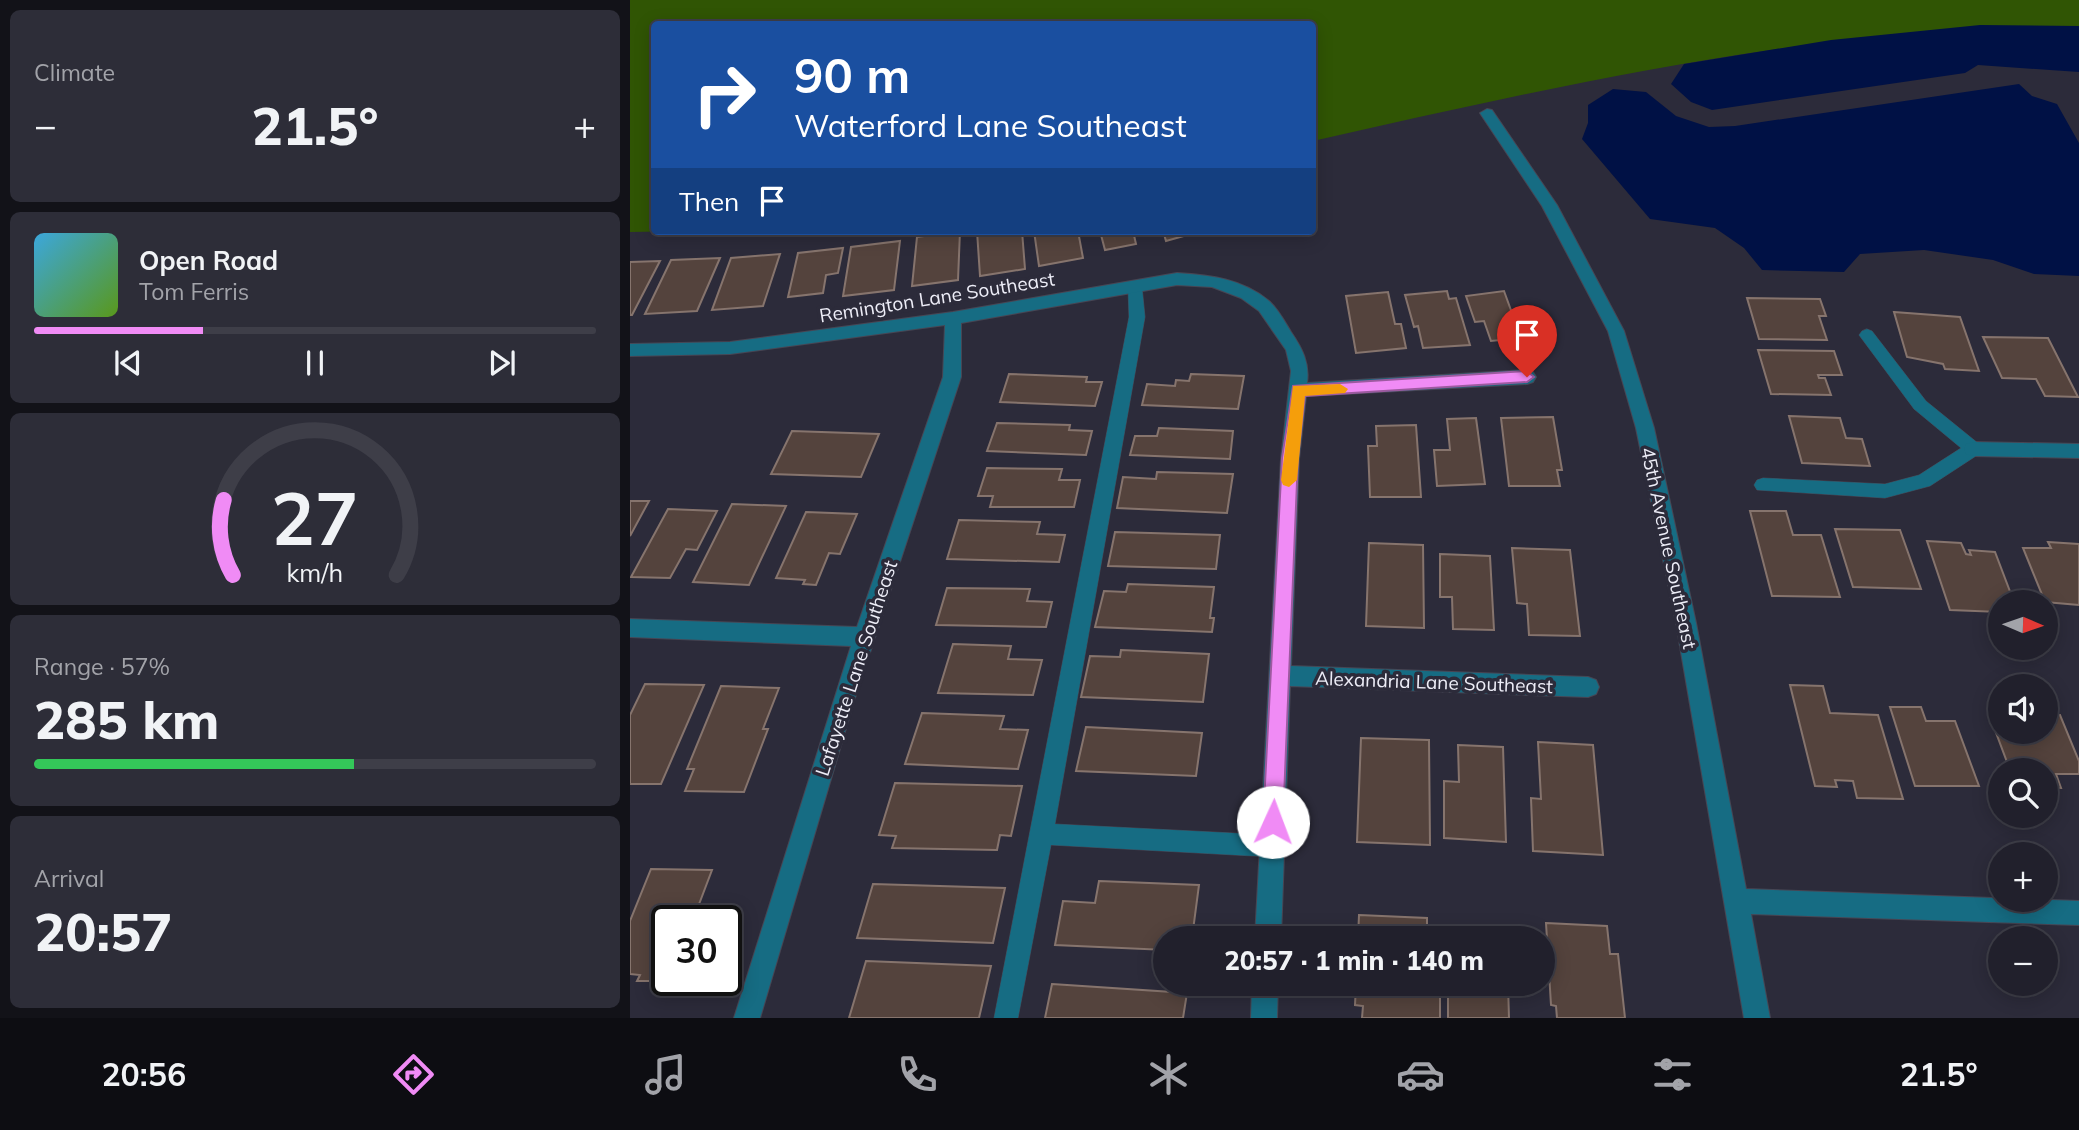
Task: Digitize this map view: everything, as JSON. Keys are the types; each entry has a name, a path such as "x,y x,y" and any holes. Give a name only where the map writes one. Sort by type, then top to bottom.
{"street":[{"name":"45th Avenue Southeast","path":"1487,113 1549,205 1616,331 1645,428 1686,623 1757,1018"},
{"name":"Remington Lane Southeast","path":"630,349 730,348 953,318 1196,278 1214,281 1247,294 1265,307 1294,349 1300,371 1298,390"},
{"name":"Lafayette Lane Southeast","path":"747,1018 866,636 952,377 953,318"},
{"path":"1269,926 1290,458 1298,390 1527,377"},
{"path":"1973,449 2079,451"},
{"path":"630,628 866,636"},
{"name":"Alexandria Lane Southeast","path":"1280,676 1588,687"},
{"path":"1736,901 2079,913"},
{"path":"1264,1018 1265,996"}],"lane":[{"path":"1006,1018 1137,317 1135,287"},
{"path":"1763,485 1885,491 1924,481 1973,449 1920,405 1867,335"},
{"path":"1041,834 1272,846"}],"green space":[{"path":"630,0 2079,0 2079,30 1925,34 1771,50 1598,79 1316,140 1316,21 651,21 651,232 630,232"}],"shaded area":[{"path":"1980,25 2079,26 2079,72 1978,65 1965,73 1712,110 1691,102 1671,84 1684,64 1831,40"},
{"path":"2019,84 2032,96 2057,104 2079,143 2079,276 2034,274 1993,260 1924,250 1860,254 1844,272 1762,270 1744,248 1715,228 1650,219 1582,139 1588,123 1588,105 1613,89 1646,92 1676,116 1709,127 1735,126"}],"building":[{"path":"960,235 958,280 912,286 917,237"},
{"path":"977,235 1022,235 1025,269 980,276"},
{"path":"1035,235 1079,235 1083,258 1039,266"},
{"path":"1101,235 1134,235 1136,244 1105,250"},
{"path":"1164,235 1187,235 1166,241"},
{"path":"900,241 894,290 843,296 851,247"},
{"path":"843,248 838,273 826,275 823,293 788,297 798,253"},
{"path":"780,254 763,306 712,310 731,258"},
{"path":"720,258 697,311 645,314 671,260"},
{"path":"660,261 632,315 630,315 630,262"},
{"path":"1447,291 1449,299 1456,298 1470,345 1423,348 1418,326 1414,327 1405,295"},
{"path":"1504,291 1521,338 1491,341 1484,321 1475,322 1466,296"},
{"path":"1388,292 1395,324 1401,324 1406,348 1356,353 1346,296"},
{"path":"1747,298 1820,299 1826,316 1819,316 1827,340 1759,339"},
{"path":"1894,312 1960,317 1979,371 1945,369 1943,364 1907,357"},
{"path":"1983,337 2048,338 2078,397 2045,396 2036,379 2002,378"},
{"path":"1758,350 1834,351 1842,375 1818,375 1819,378 1825,378 1831,395 1771,394"},
{"path":"1009,374 1087,377 1086,382 1102,382 1095,406 1000,402"},
{"path":"1191,374 1244,376 1238,409 1142,405 1147,384 1175,386 1176,380 1189,381"},
{"path":"1789,416 1840,418 1846,438 1862,439 1870,466 1802,463"},
{"path":"1553,417 1562,470 1557,470 1560,486 1509,486 1501,418"},
{"path":"1476,418 1485,484 1437,486 1434,450 1450,450 1447,419"},
{"path":"997,423 1070,425 1069,430 1092,431 1086,455 987,451"},
{"path":"1416,425 1421,497 1370,497 1368,446 1377,446 1376,426"},
{"path":"1159,428 1233,431 1230,459 1130,455 1135,436 1157,436"},
{"path":"792,431 879,434 861,477 771,474"},
{"path":"987,468 1062,469 1059,480 1080,480 1074,507 990,507 993,496 978,496"},
{"path":"1157,472 1233,474 1227,513 1117,508 1123,477 1156,479"},
{"path":"630,501 649,501 630,536"},
{"path":"732,504 786,506 749,585 693,582"},
{"path":"668,509 717,511 697,550 686,549 670,578 631,577"},
{"path":"1750,511 1786,511 1793,535 1821,535 1840,597 1772,596"},
{"path":"806,512 857,514 840,554 829,553 816,585 803,584 805,580 776,578"},
{"path":"959,520 1040,522 1037,534 1065,535 1059,562 947,559"},
{"path":"1835,529 1900,530 1921,589 1853,587"},
{"path":"1115,532 1220,535 1216,569 1108,566"},
{"path":"1927,541 1961,543 1966,554 1971,555 1969,550 1995,552 2009,590 1988,590 1988,612 1950,610"},
{"path":"2048,542 2079,544 2079,605 2058,603 2058,590 2040,590 2023,548 2051,548"},
{"path":"1369,543 1423,545 1424,628 1366,626"},
{"path":"1512,548 1570,550 1580,636 1529,635 1527,604 1517,603"},
{"path":"1440,554 1490,556 1494,630 1453,629 1452,597 1440,597"},
{"path":"1128,584 1214,587 1210,618 1214,618 1212,632 1095,627 1104,591 1126,592"},
{"path":"947,588 1030,589 1027,601 1052,602 1046,627 936,625"},
{"path":"953,644 1011,646 1008,659 1042,660 1033,695 938,693"},
{"path":"1121,650 1209,654 1203,702 1081,697 1090,656 1120,657"},
{"path":"645,684 704,685 661,784 630,784 630,715"},
{"path":"1790,685 1823,686 1830,713 1878,715 1903,799 1857,798 1853,781 1835,780 1837,787 1815,786"},
{"path":"721,686 779,688 763,729 768,729 744,792 685,791 694,769 687,769"},
{"path":"1890,707 1921,707 1926,721 1955,721 1979,786 1915,786"},
{"path":"922,713 1004,716 1000,729 1028,730 1018,769 905,764"},
{"path":"2060,715 2079,761 2079,774 2058,774 2058,758 2006,758 2000,744 2058,744"},
{"path":"1086,727 1202,733 1196,776 1076,771"},
{"path":"1361,738 1429,740 1430,845 1357,842"},
{"path":"1538,742 1593,745 1603,855 1533,851 1531,798 1541,799"},
{"path":"1458,745 1503,747 1506,842 1444,838 1444,781 1459,782"},
{"path":"895,783 1022,786 1011,836 1000,835 997,850 892,848 896,836 879,835"},
{"path":"651,869 712,870 699,905 651,905 651,981 637,981 640,975 630,974 630,921"},
{"path":"1099,881 1199,885 1194,926 1153,926 1153,949 1055,945 1063,901 1095,903"},
{"path":"873,884 1005,888 993,943 857,938"},
{"path":"1359,915 1427,918 1427,926 1359,926"},
{"path":"1546,923 1607,926 1610,954 1618,954 1625,1018 1557,1018 1556,1006 1551,1005 1550,996 1555,996 1555,926 1546,926"},
{"path":"866,961 991,966 979,1018 849,1018"},
{"path":"1052,984 1153,991 1153,996 1187,996 1183,1018 1045,1018"},
{"path":"1355,996 1440,997 1440,1018 1362,1018 1363,1006 1355,1005"},
{"path":"1448,996 1508,996 1509,1018 1448,1018"}],"slow traffic":[{"path":"1289,480 1298,390 1340,389"}],"route":[{"path":"1273,822 1290,458 1298,390 1527,377"}]}
